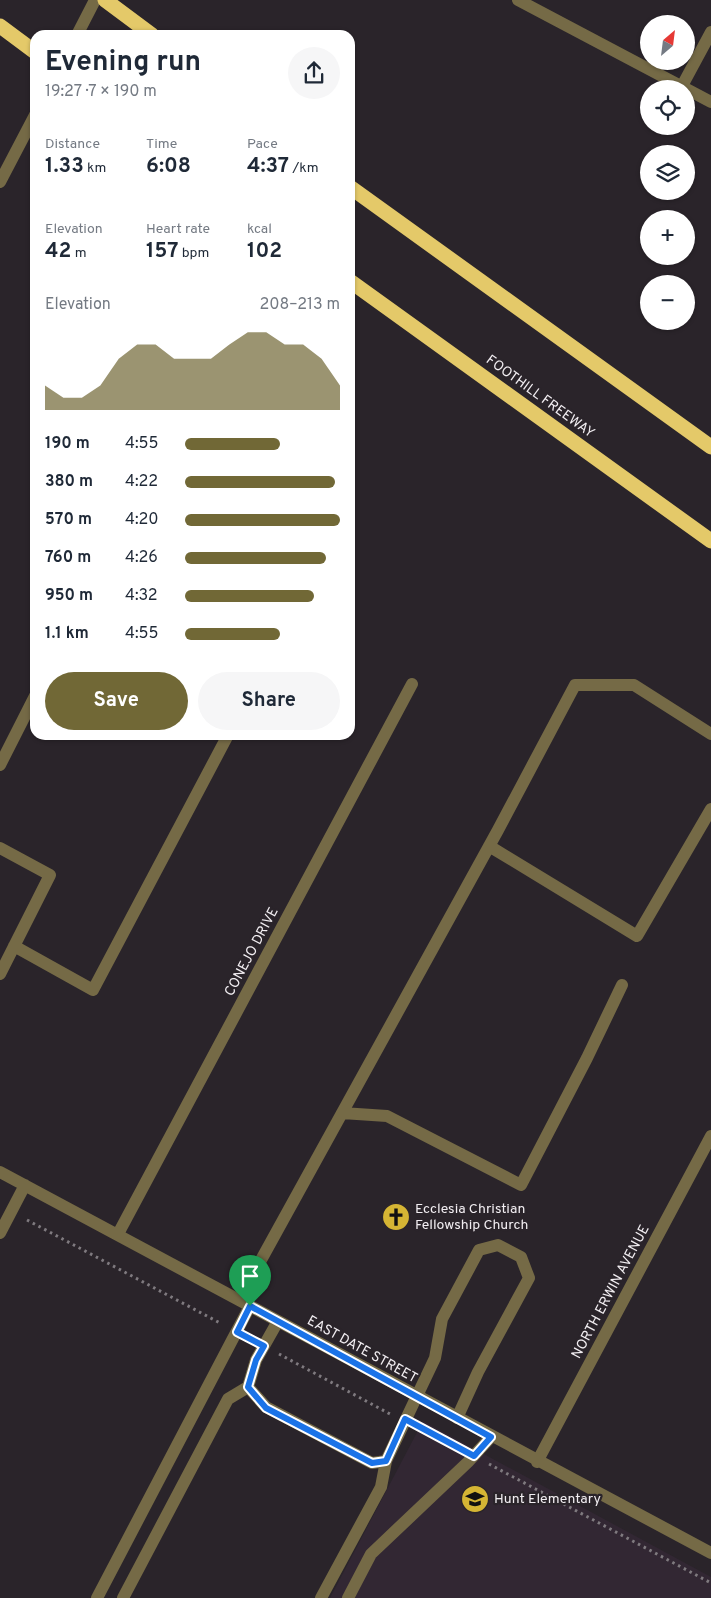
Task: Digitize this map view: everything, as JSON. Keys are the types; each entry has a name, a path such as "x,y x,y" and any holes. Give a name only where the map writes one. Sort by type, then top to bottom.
{"highway":[{"path":"105,0 145,30"},
{"path":"0,26 30,48"},
{"path":"355,191 711,448"},
{"name":"FOOTHILL FREEWAY","path":"355,285 711,542"}],"street":[{"path":"80,30 96,0"},
{"path":"518,0 671,80"},
{"path":"685,80 711,32"},
{"path":"695,93 711,102"},
{"path":"0,182 30,125"},
{"name":"CONEJO DRIVE","path":"118,1234 412,684"},
{"path":"239,1300 575,686 634,685 711,734"},
{"path":"0,765 30,706"},
{"path":"14,946 93,990 225,740"},
{"path":"489,846 637,936 711,809"},
{"path":"0,848 50,875 0,974"},
{"path":"342,1113 387,1116 521,1185 587,1058 622,985"},
{"name":"NORTH ERWIN AVENUE","path":"538,1462 711,1136"},
{"name":"EAST DATE STREET","path":"0,1172 491,1437 711,1552"},
{"path":"1,1232 25,1185"},
{"path":"320,1598 381,1487 386,1461 435,1358 442,1319 480,1250 498,1245 521,1257 529,1278 478,1372 457,1418"},
{"path":"97,1598 250,1306"},
{"path":"123,1598 228,1399 248,1387 256,1360 278,1321"},
{"path":"248,1387 266,1408 372,1463 386,1461"},
{"path":"348,1598 371,1554 474,1456 491,1437"}],"path":[{"path":"11,1211 237,1332"},
{"path":"264,1346 395,1416 405,1419 711,1583"}],"shaded area":[{"name":"Hunt Elementary","path":"423,1421 711,1577 711,1598 330,1598"}],"place":[{"name":"Ecclesia Christian Fellowship Church","path":"396,1217"},
{"name":"Hunt Elementary","path":"475,1499"}],"route":[{"path":"250,1306 491,1437 474,1456 405,1419 386,1461 372,1463 266,1408 248,1387 256,1360 264,1346 237,1332 250,1306"}]}
